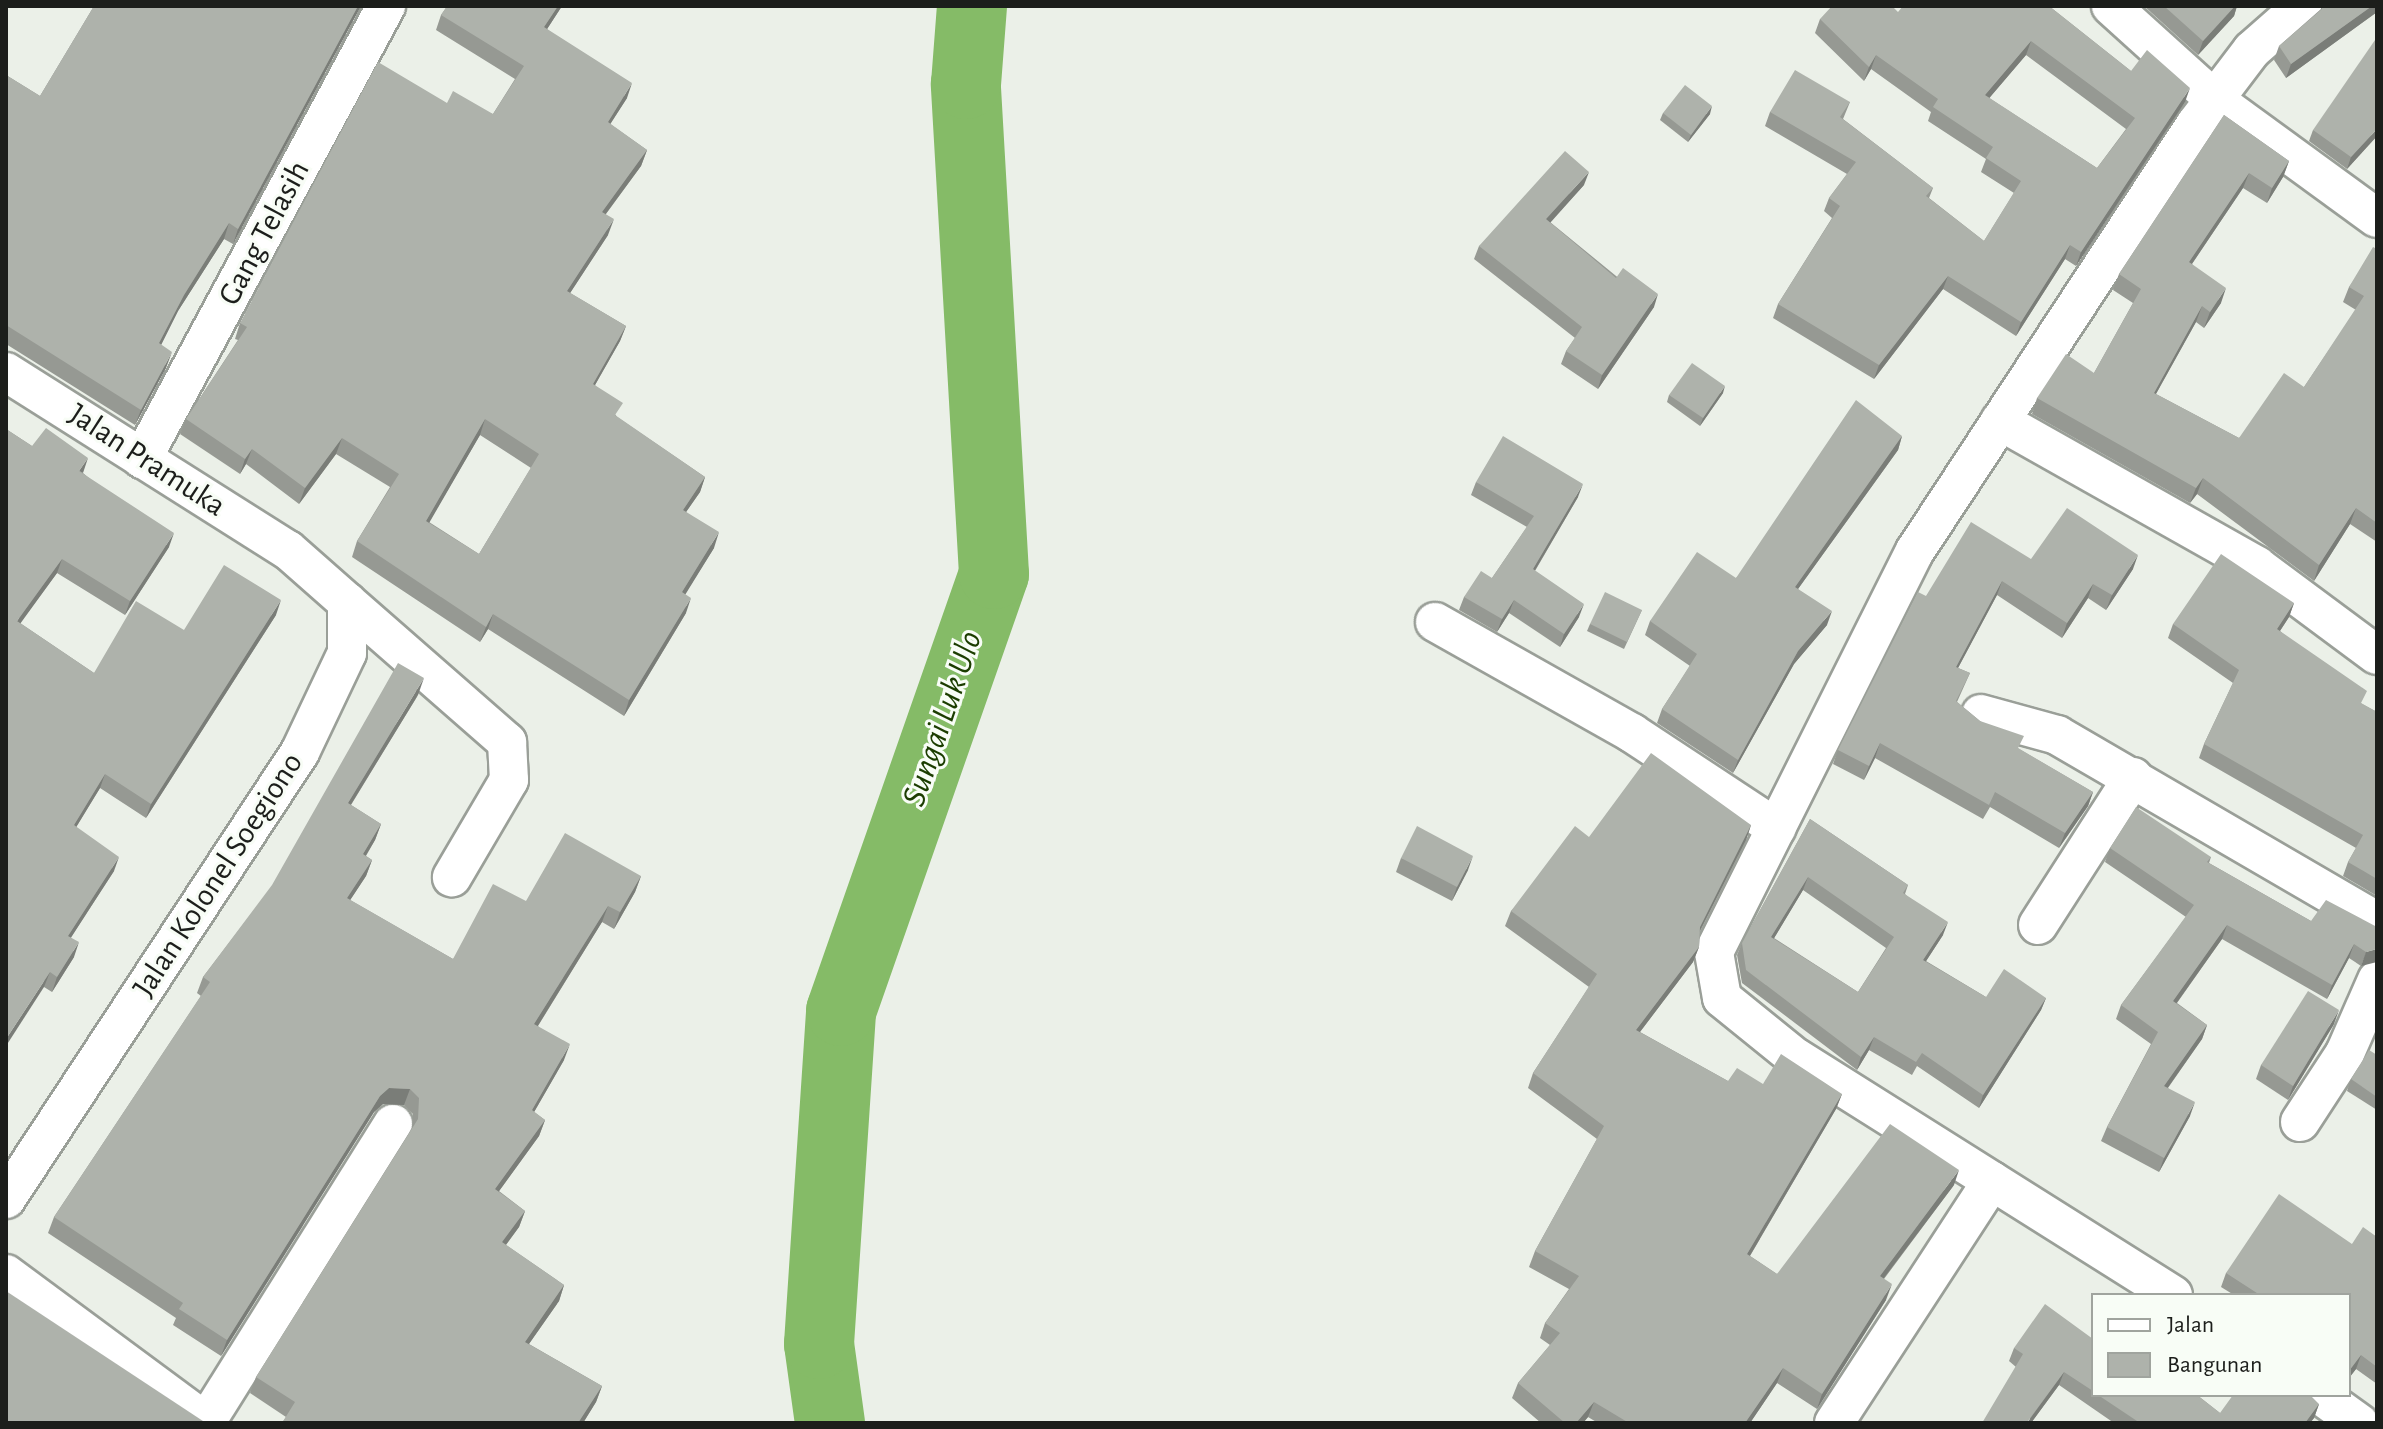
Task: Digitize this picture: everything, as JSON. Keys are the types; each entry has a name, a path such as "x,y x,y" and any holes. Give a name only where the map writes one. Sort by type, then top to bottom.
{"street":[{"name":"Gang Telasih","path":"142,459 386,6"},
{"path":"2111,6 2215,100 2377,218"},
{"path":"2170,1293 1796,1058 1722,998 1714,952 1915,551 2215,100 2279,12"},
{"name":"Jalan Pramuka","path":"6,372 288,550 347,602"},
{"path":"2000,421 2257,566 2377,655"},
{"path":"347,602 507,742 509,780 452,877"},
{"name":"Jalan Kolonel Soegiono","path":"6,1199 300,752 347,653 347,602"},
{"path":"1435,622 1632,733 1776,828"},
{"path":"1981,714 2057,735 2377,921"},
{"path":"2038,925 2133,777"},
{"path":"2300,1122 2345,1053 2377,980"},
{"path":"6,1274 207,1423 393,1124"},
{"path":"1834,1423 1992,1181"},
{"path":"2323,1397 2359,1423"}],"building":[{"path":"94,6 358,6 238,229 229,223 184,295 159,343 172,352 141,410 6,325 6,75 40,96"},
{"path":"447,6 558,6 544,27 632,83 608,122 647,150 602,212 614,219 567,291 626,326 593,384 623,403 615,415 705,477 683,510 719,532 682,592 691,598 629,700 493,614 486,627 357,541 399,474 342,438 305,488 252,449 245,459 186,419 247,327 240,323 378,62 447,103 453,91 493,114 524,66 441,15","holes":["485,419 539,454 479,554 426,521"]},
{"path":"1832,6 1892,6 1898,12 1903,6 2049,6 2131,71 2147,50 2190,88 2081,252 2070,245 2021,322 1948,276 1879,365 1778,304 1840,206 1829,198 1856,162 1770,112 1795,70 1850,102 1840,117 1933,188 1926,196 1984,241 2021,181 1986,158 1993,147 1933,107 1938,99 1876,55 1869,67 1820,19","holes":["2031,41 2135,118 2097,168 1985,95"]},
{"path":"2164,6 2235,6 2203,41"},
{"path":"2322,6 2372,6 2291,64 2279,46"},
{"path":"2375,40 2377,129 2351,157 2313,130"},
{"path":"1685,85 1712,106 1691,135 1663,113"},
{"path":"2224,115 2289,161 2272,188 2249,173 2189,262 2226,288 2210,312 2202,306 2154,393 2239,438 2284,373 2304,387 2364,296 2349,287 2373,247 2377,249 2377,523 2356,508 2319,565 2203,478 2196,488 2037,398 2066,354 2094,373 2141,289 2119,274"},
{"path":"1565,151 1589,172 1546,219 1616,278 1623,268 1658,294 1602,375 1566,351 1582,327 1479,246"},
{"path":"1692,363 1725,386 1703,418 1669,395"},
{"path":"1856,400 1902,436 1795,587 1832,611 1798,651 1738,760 1662,709 1697,654 1650,621 1697,552 1736,578"},
{"path":"46,428 88,458 79,471 174,533 130,601 62,559 17,621 94,673 136,601 184,630 224,565 281,600 151,804 105,774 74,825 119,857 68,936 79,942 57,977 50,972 6,1039 6,429 32,446"},
{"path":"1503,436 1583,484 1533,569 1584,604 1564,634 1514,600 1502,619 1464,597 1481,571 1492,578 1534,516 1476,482"},
{"path":"2067,508 2138,555 2112,595 2093,584 2067,623 2002,581 1956,667 1970,673 1956,701 1980,721 2024,736 2018,748 2093,792 2065,833 1995,792 1989,805 1880,743 1869,766 1838,750 1918,592 1926,596 1971,522 2031,559"},
{"path":"2221,554 2294,603 2277,629 2367,691 2361,703 2377,712 2377,879 2348,862 2363,835 2204,744 2239,670 2173,624"},
{"path":"1605,592 1642,610 1627,642 1590,624"},
{"path":"398,663 424,678 348,803 381,824 363,854 372,860 347,898 453,959 493,884 526,901 565,833 641,876 620,912 608,906 534,1024 570,1044 532,1110 545,1120 495,1189 525,1211 502,1242 564,1285 525,1342 602,1386 578,1423 282,1423 295,1402 256,1377 418,1119 419,1098 410,1089 389,1088 380,1096 227,1340 179,1309 183,1303 54,1217 210,982 203,977 272,885"},
{"path":"1651,753 1751,825 1700,927 1699,947 1636,1030 1728,1081 1737,1068 1763,1084 1781,1054 1842,1094 1747,1254 1777,1274 1890,1124 1959,1170 1880,1276 1892,1284 1822,1394 1783,1368 1745,1423 1629,1423 1594,1402 1576,1423 1565,1423 1518,1383 1560,1333 1545,1323 1579,1276 1535,1251 1604,1126 1533,1073 1597,974 1511,911 1575,826 1589,837"},
{"path":"2136,807 2211,857 2207,862 2311,921 2326,900 2377,927 2377,949 2366,952 2354,944 2332,985 2227,925 2173,1001 2207,1025 2164,1086 2195,1102 2164,1158 2107,1127 2158,1032 2121,1005 2194,905 2110,848"},
{"path":"1810,819 1908,885 1903,893 1948,922 1923,960 1986,997 2004,969 2046,998 1983,1095 1922,1053 1916,1062 1874,1037 1861,1057 1746,970 1742,943","holes":["1808,877 1894,937 1858,992 1771,937"]},
{"path":"1417,826 1473,856 1457,887 1401,858"},
{"path":"2308,991 2339,1010 2293,1086 2261,1065"},
{"path":"2369,1050 2377,1055 2377,1097 2351,1079"},
{"path":"2279,1194 2352,1244 2363,1227 2377,1237 2377,1367 2361,1355 2351,1368 2351,1293 2257,1293 2226,1273"},
{"path":"6,1291 206,1423 6,1423"},
{"path":"2045,1304 2091,1338 2091,1390 2064,1372 2028,1421 2031,1423 1982,1423 2023,1354 2014,1348"},
{"path":"2101,1397 2200,1397 2220,1413 2232,1397 2312,1397 2319,1404 2305,1423 2140,1423"}],"waterway":[{"name":"Sungai Luk Ulo","path":"830,1423 819,1344 841,1011 994,574 966,84 972,6"}]}
